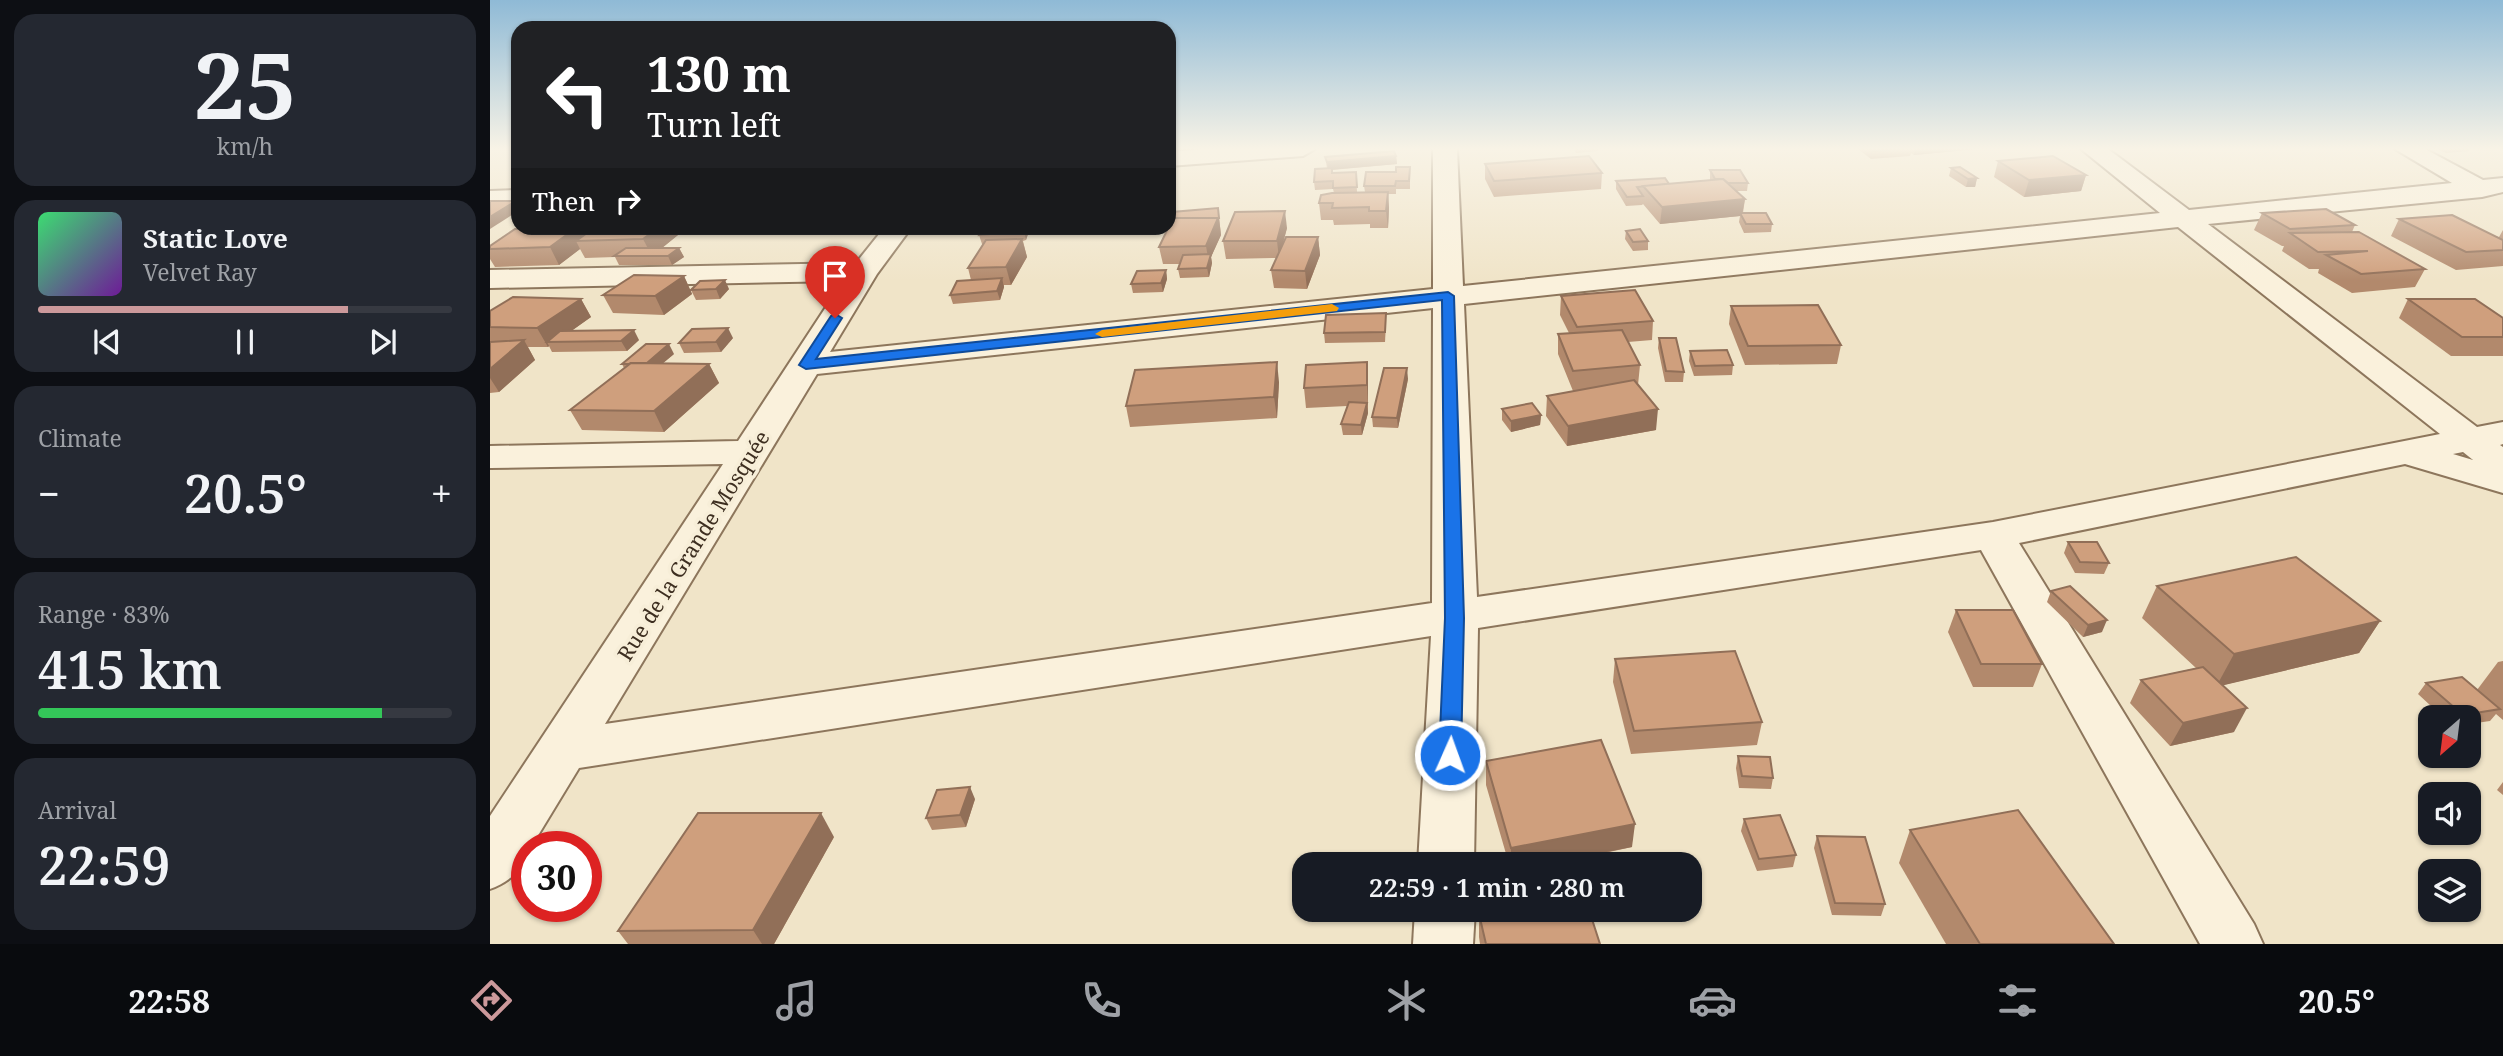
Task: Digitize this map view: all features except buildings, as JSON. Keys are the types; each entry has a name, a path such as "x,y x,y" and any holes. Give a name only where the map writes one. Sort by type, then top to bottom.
{"street":[{"path":"1446,193 1454,618 1446,852"},
{"path":"2149,193 2492,445"},
{"path":"806,365 1448,296 2464,193"},
{"path":"490,199 511,198"},
{"name":"Rue de la Grande Mosquée","path":"490,864 565,750 864,272 893,235"},
{"path":"490,279 864,272"},
{"path":"565,750 1993,535 2405,452 2492,445"},
{"path":"490,457 753,452"},
{"path":"2405,452 2503,481"},
{"path":"1993,535 2233,944"},
{"path":"1443,944 1444,922"}],"slow traffic":[{"path":"1102,334 1332,308"}],"route":[{"path":"835,318 806,365 1448,296 1454,618 1450,755"}]}
